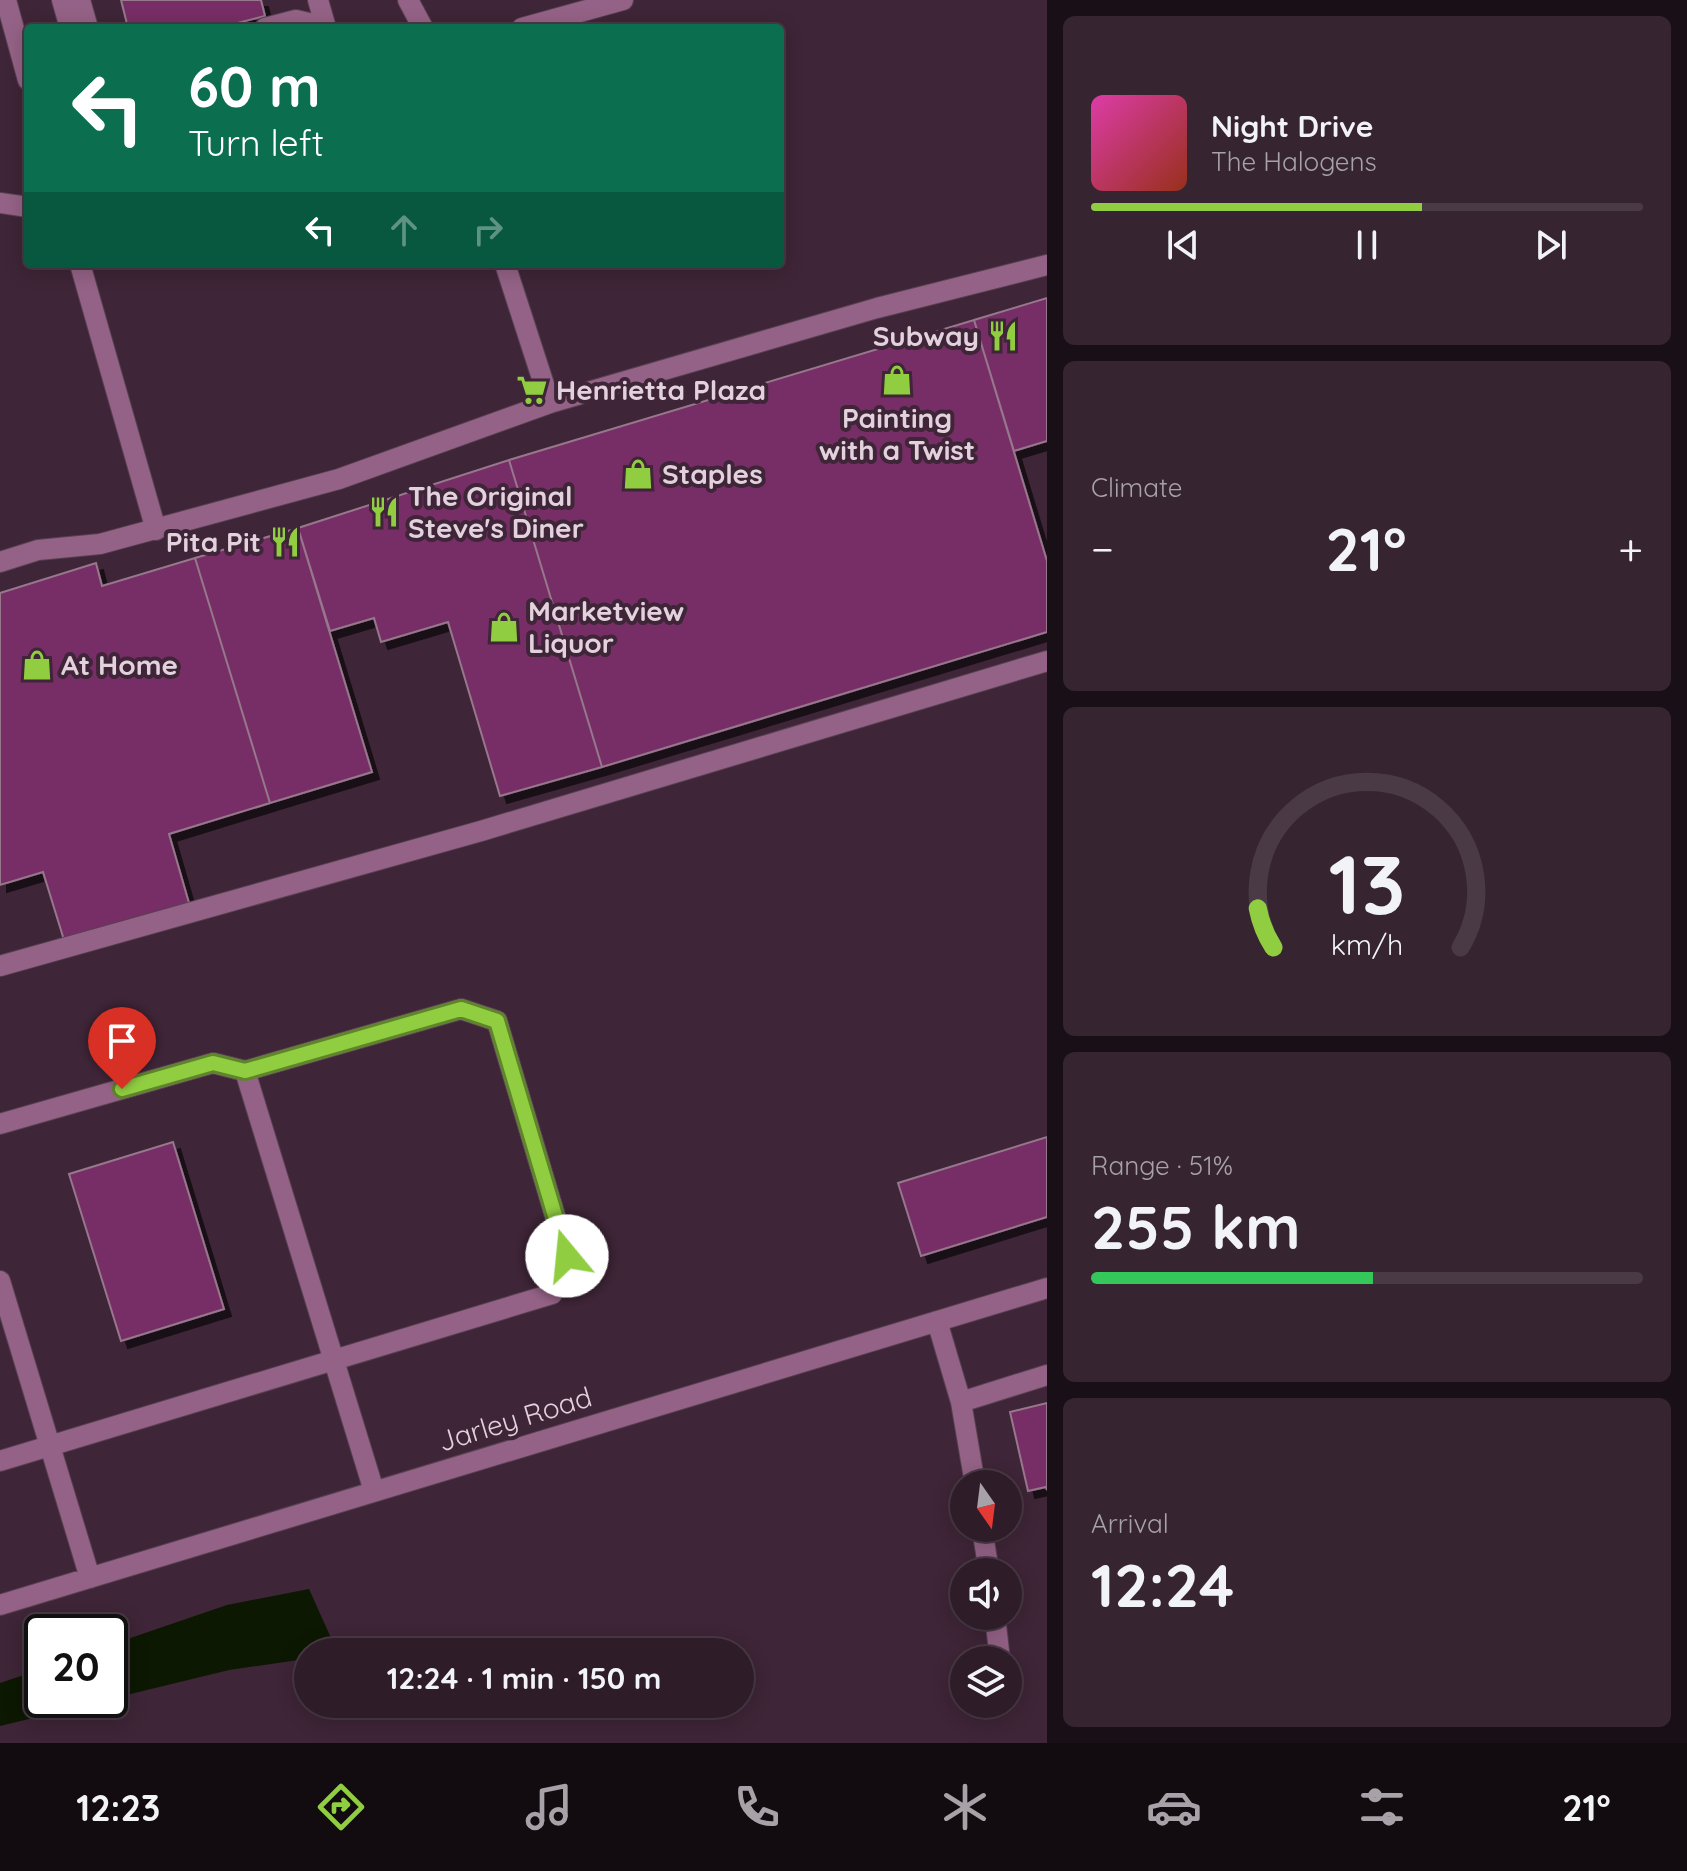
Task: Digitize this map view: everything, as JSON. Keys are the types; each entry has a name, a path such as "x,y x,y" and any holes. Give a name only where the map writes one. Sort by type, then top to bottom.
{"street":[{"path":"6,0 24,65"},
{"path":"62,0 69,24"},
{"path":"80,0 87,24"},
{"path":"318,0 325,24"},
{"path":"408,0 421,24"},
{"path":"536,24 623,0"},
{"path":"280,24 296,20 313,24"},
{"path":"0,203 24,206"},
{"path":"0,562 38,550 76,549 156,530 339,479 550,403 877,308 1047,265"},
{"path":"81,268 156,530"},
{"path":"506,268 550,403"},
{"path":"0,966 481,831 1047,661"},
{"path":"0,1124 213,1063 245,1071 461,1009 497,1021 567,1256 552,1294 0,1461"},
{"path":"245,1071 374,1491"},
{"path":"0,1281 90,1578"},
{"name":"Jarley Road","path":"0,1605 1047,1288"},
{"path":"937,1321 961,1402 973,1470"},
{"path":"961,1402 1047,1375"}],"shaded area":[{"path":"309,1589 331,1638 294,1638 294,1661 229,1670 128,1695 128,1639 227,1605"},
{"path":"24,1675 24,1718 33,1718 0,1726 0,1683"}],"building":[{"path":"121,0 261,0 265,16 234,24 127,24"},
{"path":"1047,298 1047,441 1014,451 974,320"},
{"path":"974,320 1047,561 1047,632 602,767 509,460"},
{"name":"Marketview Liquor","path":"509,460 602,767 500,796 448,622 381,642 374,618 330,631 298,528"},
{"path":"298,528 372,772 270,803 195,558"},
{"path":"195,558 270,803 169,834 189,903 64,940 43,872 0,885 0,593 96,563 102,586"},
{"path":"1047,1137 1047,1217 921,1256 898,1183"},
{"path":"173,1142 224,1309 121,1341 69,1174"},
{"path":"1047,1403 1047,1490 1046,1487 1028,1491 1010,1412"}],"place":[{"name":"Subway","path":"1003,336"},
{"name":"Painting with a Twist","path":"897,380"},
{"name":"Henrietta Plaza","path":"532,390"},
{"name":"Staples","path":"638,474"},
{"name":"The Original Steve's Diner","path":"384,512"},
{"name":"Pita Pit","path":"285,542"},
{"name":"Marketview Liquor","path":"504,627"},
{"name":"At Home","path":"37,665"}],"route":[{"path":"122,1089 213,1063 245,1071 461,1009 497,1021 567,1256"}]}
